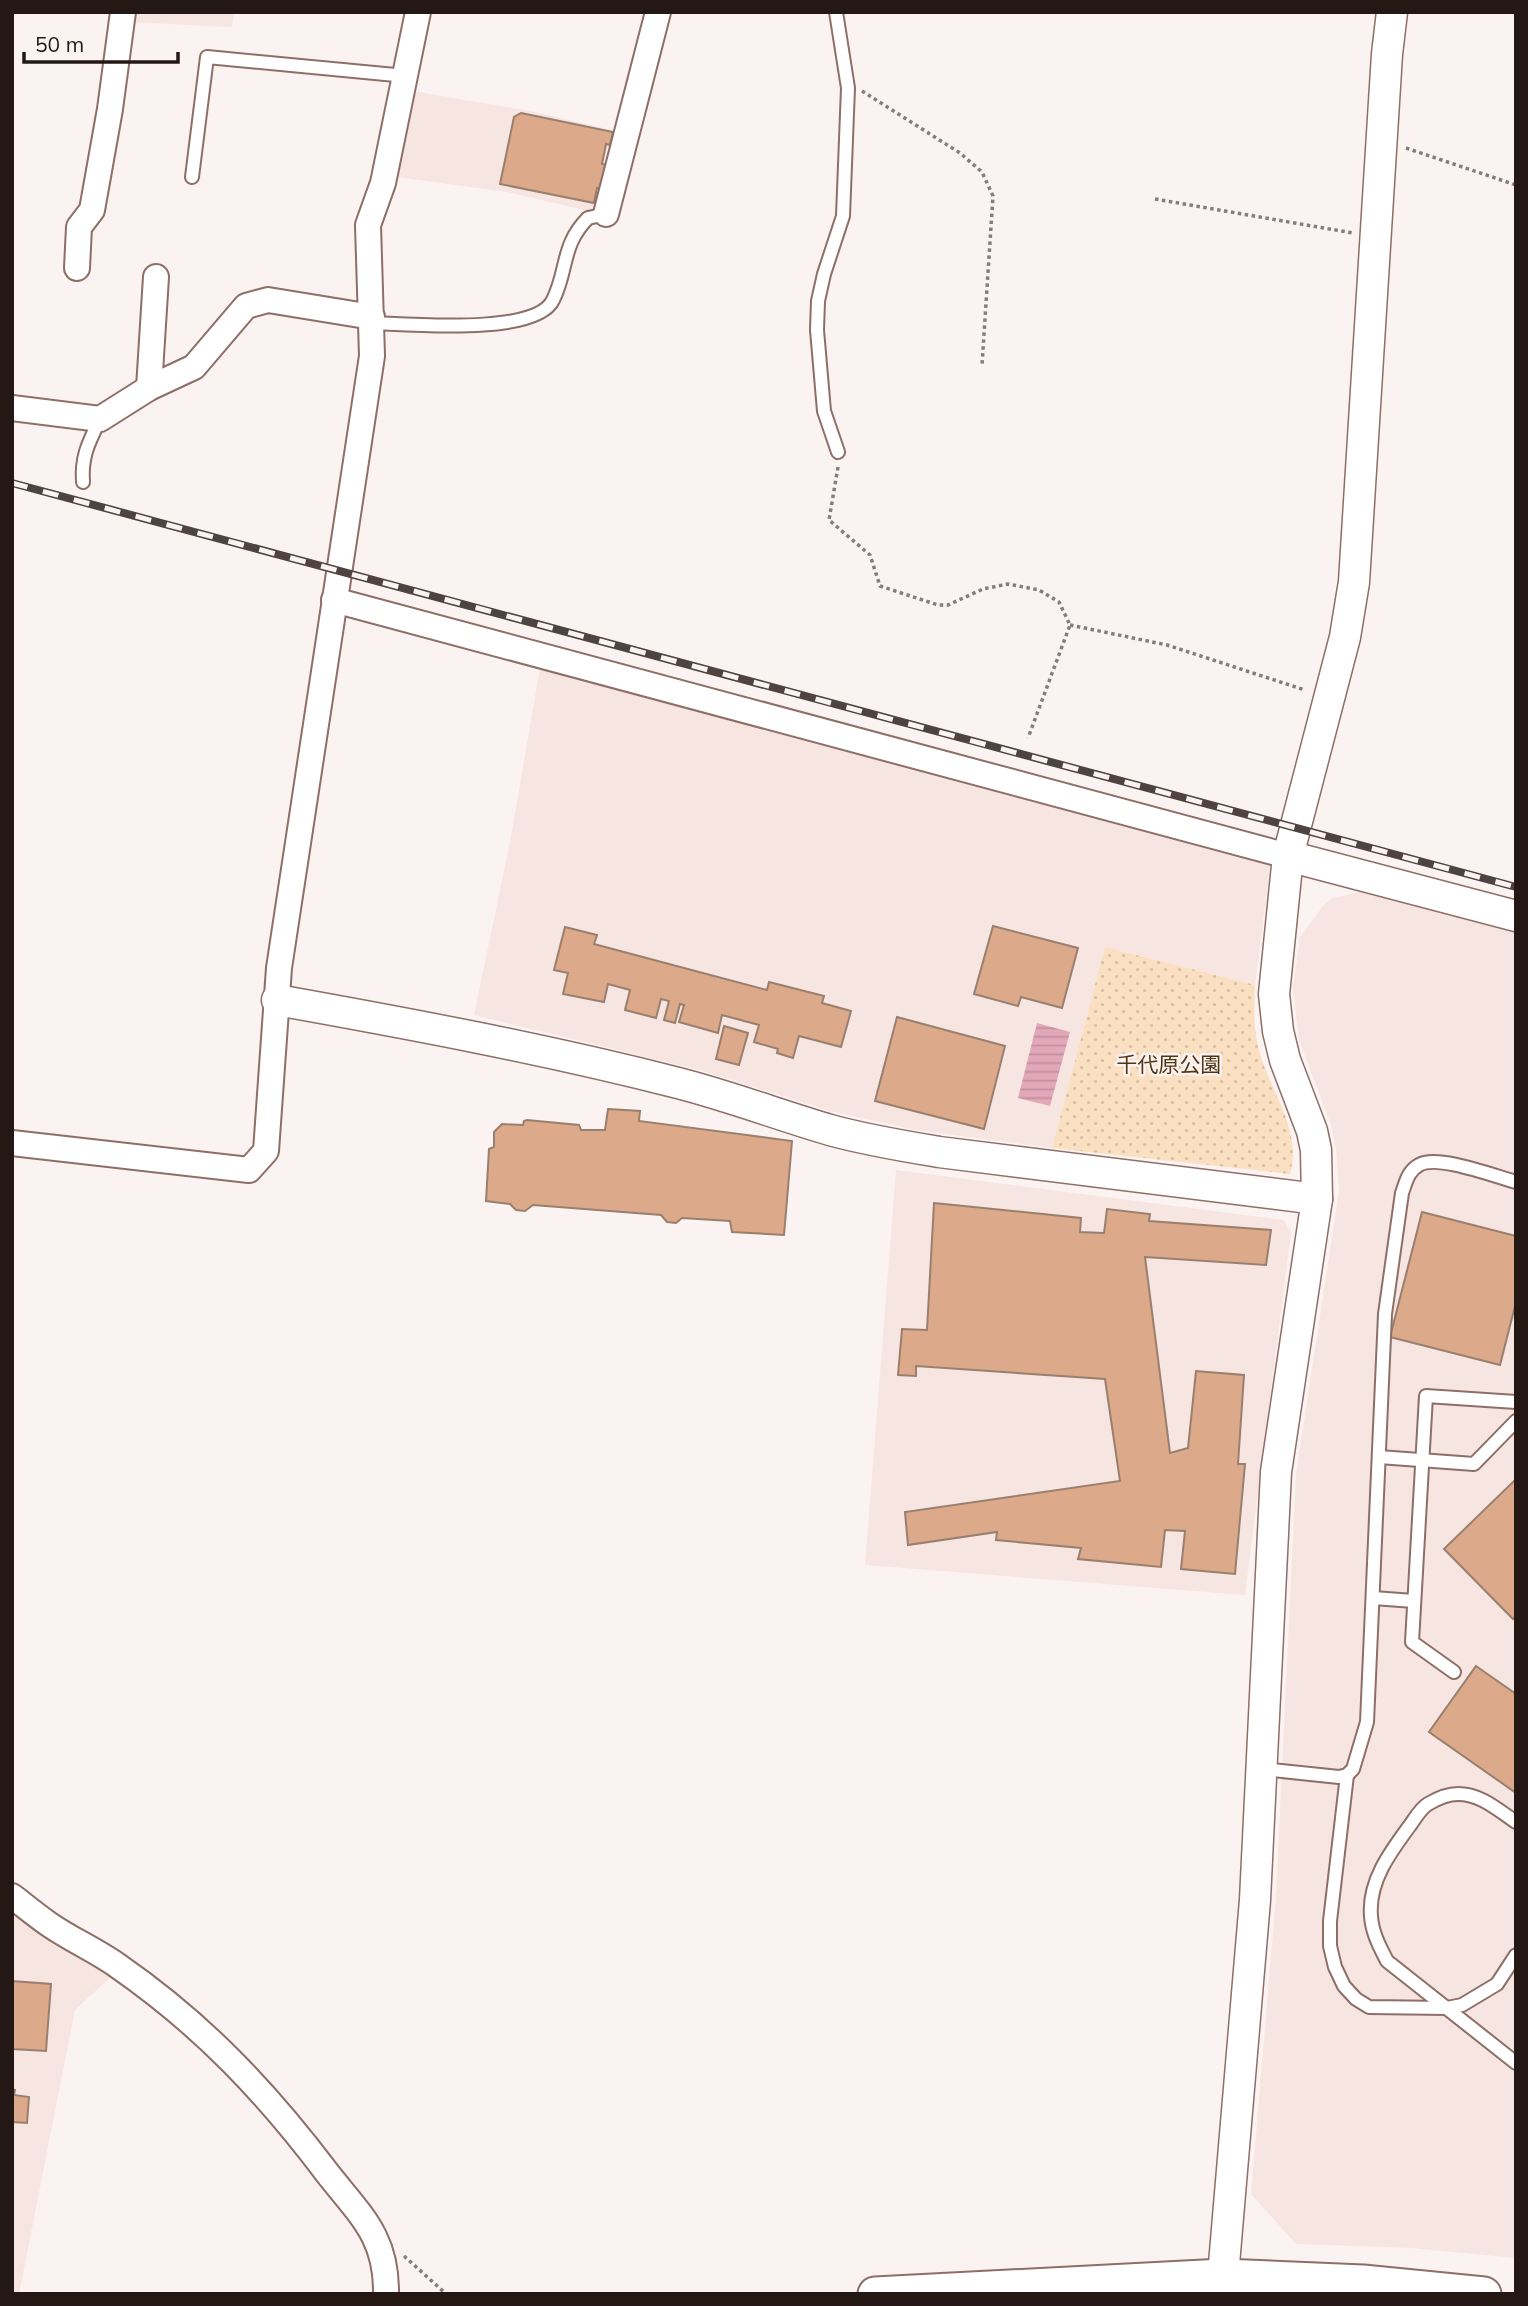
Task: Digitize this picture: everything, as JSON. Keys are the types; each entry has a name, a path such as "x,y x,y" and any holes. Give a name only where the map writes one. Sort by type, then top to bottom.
{"main road":[{"path":"875,2294 1223,2276 1363,2282 1484,2294"}],"street":[{"path":"77,268 79,227 92,210 110,109 123,12"},
{"path":"12,1143 249,1170 267,1150 281,954 372,356 368,225 383,183 418,12"},
{"path":"606,214 658,12"},
{"path":"1223,2276 1254,1914 1276,1472 1317,1199 1316,1150 1278,1031 1275,994 1288,856 1345,637 1354,582 1381,139 1392,12"},
{"path":"149,388 156,277"},
{"path":"12,408 100,419 149,388 194,367 246,306 268,300 372,320"},
{"path":"334,600 1516,916"},
{"path":"277,1000 415,1024 607,1065 703,1089 832,1130 890,1144 1317,1199"},
{"path":"12,1896 50,1925 118,1965 194,2024 226,2053 288,2121 375,2234 384,2257 386,2294"}],"lane":[{"path":"836,12 847,81 843,216 824,274 818,301 817,330 824,411 838,452"},
{"path":"192,177 207,57 405,76"},
{"path":"372,320 479,327 544,311 553,302 570,239 588,218 606,214"},
{"path":"83,482 82,465 100,419"},
{"path":"1262,1769 1339,1777 1347,1775 1353,1769 1367,1722 1385,1314 1402,1193 1411,1170 1422,1163 1439,1161 1516,1182"},
{"path":"1454,1672 1412,1642 1426,1396 1516,1402"},
{"path":"1379,1457 1474,1464 1516,1421"},
{"path":"1373,1598 1414,1601"},
{"path":"1347,1775 1330,1921 1330,1946 1335,1967 1344,1986 1356,1999 1369,2007 1447,2008 1462,2005 1497,1984 1516,1955"},
{"path":"1516,1822 1477,1797 1460,1794 1444,1796 1425,1805 1380,1870 1373,1892 1371,1915 1376,1939 1387,1961 1516,2063"}],"path":[{"path":"847,81 960,153 982,172 993,196 982,365"},
{"path":"1381,139 1516,185"},
{"path":"1155,199 1376,237"},
{"path":"838,452 829,520 870,555 880,586 938,605 948,605 983,589 1008,584 1039,590 1059,602 1070,625 1028,738"},
{"path":"1070,625 1191,652 1330,698"}],"shaded area":[{"path":"128,12 234,12 232,27 126,22"},
{"path":"413,91 531,111 616,131 598,205 588,211 507,192 397,177"},
{"path":"541,662 1262,857 1270,867 1255,985 1105,947 1052,1148 916,1130 830,1111 700,1070 474,1015 511,837"},
{"path":"1365,891 1516,931 1516,2258 1411,2248 1296,2244 1251,2194 1276,1896 1296,1474 1339,1191 1336,1148 1331,1125 1299,1040 1293,988 1300,937 1323,906 1333,898"},
{"path":"1037,1023 1070,1032 1050,1106 1018,1098"},
{"path":"896,1170 1284,1220 1291,1233 1245,1595 865,1565"},
{"path":"12,1907 115,1973 75,2010 19,2294 12,2294"}],"green space":[{"name":"千代原公園","path":"1105,947 1255,985 1254,1017 1257,1042 1289,1126 1293,1158 1290,1174 1052,1148"}],"building":[{"path":"521,113 613,132 610,145 606,144 602,164 608,165 603,189 597,188 594,203 500,184 514,117"},
{"path":"993,926 1078,948 1062,1008 1021,997 1018,1006 974,994"},
{"path":"565,927 597,935 594,944 767,990 769,982 824,996 822,1003 851,1011 841,1047 799,1036 793,1058 777,1053 778,1049 754,1042 759,1025 722,1015 718,1033 679,1022 684,1005 680,1004 675,1023 664,1020 669,1001 661,999 656,1018 625,1010 630,990 608,984 604,1002 563,994 568,973 554,970"},
{"path":"897,1017 1005,1046 984,1129 875,1101"},
{"path":"724,1026 748,1033 739,1065 716,1059"},
{"path":"608,1109 640,1111 639,1121 792,1141 784,1235 732,1232 730,1221 682,1218 676,1223 667,1222 661,1215 533,1205 525,1211 516,1210 510,1204 486,1201 489,1149 494,1147 494,1132 502,1124 523,1125 527,1120 579,1125 581,1130 605,1130"},
{"path":"934,1203 1081,1218 1080,1232 1104,1233 1107,1209 1150,1214 1149,1221 1271,1230 1266,1265 1145,1257 1170,1453 1188,1448 1196,1371 1244,1375 1238,1464 1245,1464 1235,1574 1181,1569 1185,1531 1165,1530 1161,1567 1078,1559 1081,1548 996,1540 997,1532 908,1545 905,1512 1120,1481 1105,1379 916,1366 916,1376 898,1375 902,1329 927,1330"},
{"path":"1422,1212 1516,1236 1516,1302 1500,1365 1390,1337"},
{"path":"1516,1479 1516,1616 1513,1619 1444,1549"},
{"path":"1476,1666 1516,1694 1516,1793 1429,1732"},
{"path":"12,1981 51,1984 46,2051 12,2049"},
{"path":"12,2089 15,2090 14,2095 29,2097 27,2123 12,2122"}],"railway":[{"path":"12,483 1516,887"}]}
